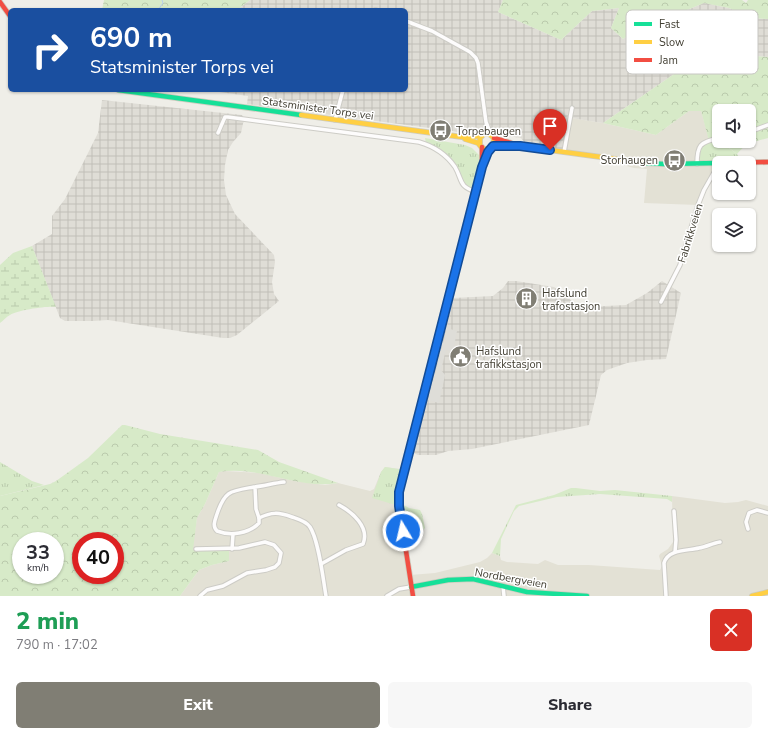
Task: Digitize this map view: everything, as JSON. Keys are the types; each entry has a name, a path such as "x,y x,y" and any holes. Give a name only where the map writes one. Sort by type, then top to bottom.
{"main road":[{"path":"0,2 8,13"},
{"name":"Statsminister Torps vei","path":"131,92 462,137 482,135"},
{"path":"482,167 481,146 479,140 482,135 487,134 520,146"},
{"path":"413,596 399,506 399,492 482,167 495,142 493,136"},
{"name":"Statsminister Torps vei","path":"462,137 481,146"},
{"path":"481,146 486,149 492,147 520,146 647,163 712,163"},
{"path":"756,162 768,162"},
{"name":"Nordbergveien","path":"411,587 448,580 465,579 480,580 527,592 587,596"},
{"path":"752,596 768,592"}],"street":[{"path":"408,22 432,31 473,55 478,63 486,122 493,136"},
{"path":"335,120 342,92"},
{"path":"564,152 572,108"},
{"path":"218,133 225,117 228,117 426,144 441,152 455,167 465,188 476,192"},
{"path":"482,135 486,122"},
{"path":"756,129 768,125"},
{"path":"697,164 697,152 700,146 707,141 712,140"},
{"name":"Fabrikkveien","path":"661,302 680,265 698,205 706,186 712,177"},
{"path":"255,487 256,509 260,523 238,534 220,533 216,531 214,525 220,506 223,500 232,491 270,483 284,482"},
{"path":"321,564 346,550 363,544 365,533 358,520 347,509 339,505"},
{"path":"748,529 746,522 749,514 757,510 768,513"},
{"path":"674,511 676,540 675,552"},
{"path":"259,518 280,513 302,520 307,524 313,532 321,564 326,596"},
{"path":"232,549 233,534"},
{"path":"666,596 665,558 675,552 701,548 720,542"},
{"path":"196,549 232,549 261,543 270,543 279,549 281,554 279,564 275,567 247,573 223,586 208,590 200,596"},
{"path":"503,586 504,596"},
{"name":"Nordbergveien","path":"387,596 399,589 411,587"}],"shaded area":[{"path":"250,0 503,0 498,12 561,40 592,11 619,8 611,28 623,39 626,37 626,74 674,74 603,123 571,118 567,150 526,144 521,138 496,134 477,132 468,133 247,104 248,96 219,92 408,92 408,8 240,8"},
{"path":"704,3 733,10 687,10"},
{"path":"758,18 768,19 768,57 758,56"},
{"path":"102,100 242,115 244,119 241,133 228,150 225,165 224,180 226,195 235,214 274,255 275,262 272,282 274,294 279,301 237,335 230,338 223,338 108,320 65,321 60,318 32,246 52,234 52,216 65,199 98,133"},
{"path":"689,111 701,111 714,156 712,156 712,177 698,205 644,203 647,169 634,168 567,150 571,118 603,123 656,135"},
{"path":"508,281 554,287 577,305 585,307 626,305 647,293 662,281 681,293 666,359 627,363 607,370 601,375 589,425 472,449 448,451 436,455 418,455 413,453 453,298 493,296 503,288"},
{"path":"447,328 457,331 453,352 446,350 441,370 445,375 439,403 428,400"},
{"path":"385,467 400,469 399,492 410,575 435,573 480,562 492,553 500,556 501,560 507,562 538,564 545,560 558,565 589,565 660,570 662,566 659,556 668,549 673,542 672,496 725,503 746,500 768,506 768,596 180,596 199,570 229,561 229,550 192,551 197,518 219,472 259,473 295,481 325,485 338,483 370,491 374,489 381,472"}],"green space":[{"path":"104,0 250,0 240,8 102,8"},
{"path":"503,0 742,0 746,3 748,0 768,0 768,19 758,18 758,10 733,10 704,3 687,10 626,10 626,37 623,39 611,28 619,8 592,11 561,40 498,12"},
{"path":"758,56 768,57 768,138 756,141 756,104 712,104 712,140 709,141 701,111 689,111 656,135 603,123 674,74 758,74"},
{"path":"425,138 465,145 472,148 480,156 480,180 476,192 466,186 447,158 426,144"},
{"path":"712,141 712,148 729,148 738,156 712,156 712,163 697,164 700,145"},
{"path":"729,148 742,148 737,154"},
{"path":"32,246 56,307 39,308 14,313 0,323 0,265 13,253"},
{"path":"122,425 125,425 160,434 258,450 279,462 338,483 308,483 249,472 219,472 197,518 193,550 229,550 229,561 199,570 180,596 0,596 0,496 50,484 88,458"},
{"path":"0,462 32,481 44,485 0,496"},
{"path":"385,467 405,470 399,506 372,498 381,472"},
{"path":"571,488 600,491 615,490 672,496 672,502 667,499 600,494 557,497 519,506 514,511 501,539 500,556 492,553 516,505 554,495"},
{"path":"404,505 409,508 420,510 425,528 417,535 410,546"}],"waterway":[{"path":"159,8 163,3 162,0"}],"traffic: fast":[{"path":"133,92 301,115"},
{"path":"431,367 483,167 491,148"},
{"path":"645,163 712,163"},
{"path":"411,587 448,580 473,579 527,592 587,596"}],"traffic: slow":[{"path":"301,115 462,137 482,136"},
{"path":"465,139 478,143 482,148 488,150 493,146 494,138 489,134 483,134 480,138 480,144"},
{"path":"493,146 520,146 645,163"},
{"path":"752,596 768,592"}],"traffic: jam":[{"path":"0,2 8,13"},
{"path":"494,138 511,143"},
{"path":"482,147 482,165"},
{"path":"756,162 768,162"},
{"path":"413,596 399,506 399,492 431,367"}],"place":[{"name":"Torpebaugen","path":"440,131"},
{"name":"Storhaugen","path":"674,160"},
{"name":"Hafslund trafostasjon","path":"527,299"},
{"name":"Hafslund trafikkstasjon","path":"460,357"}],"route":[{"path":"403,531 399,506 399,492 480,180 482,167 490,148 493,146 520,146 550,150"}]}
